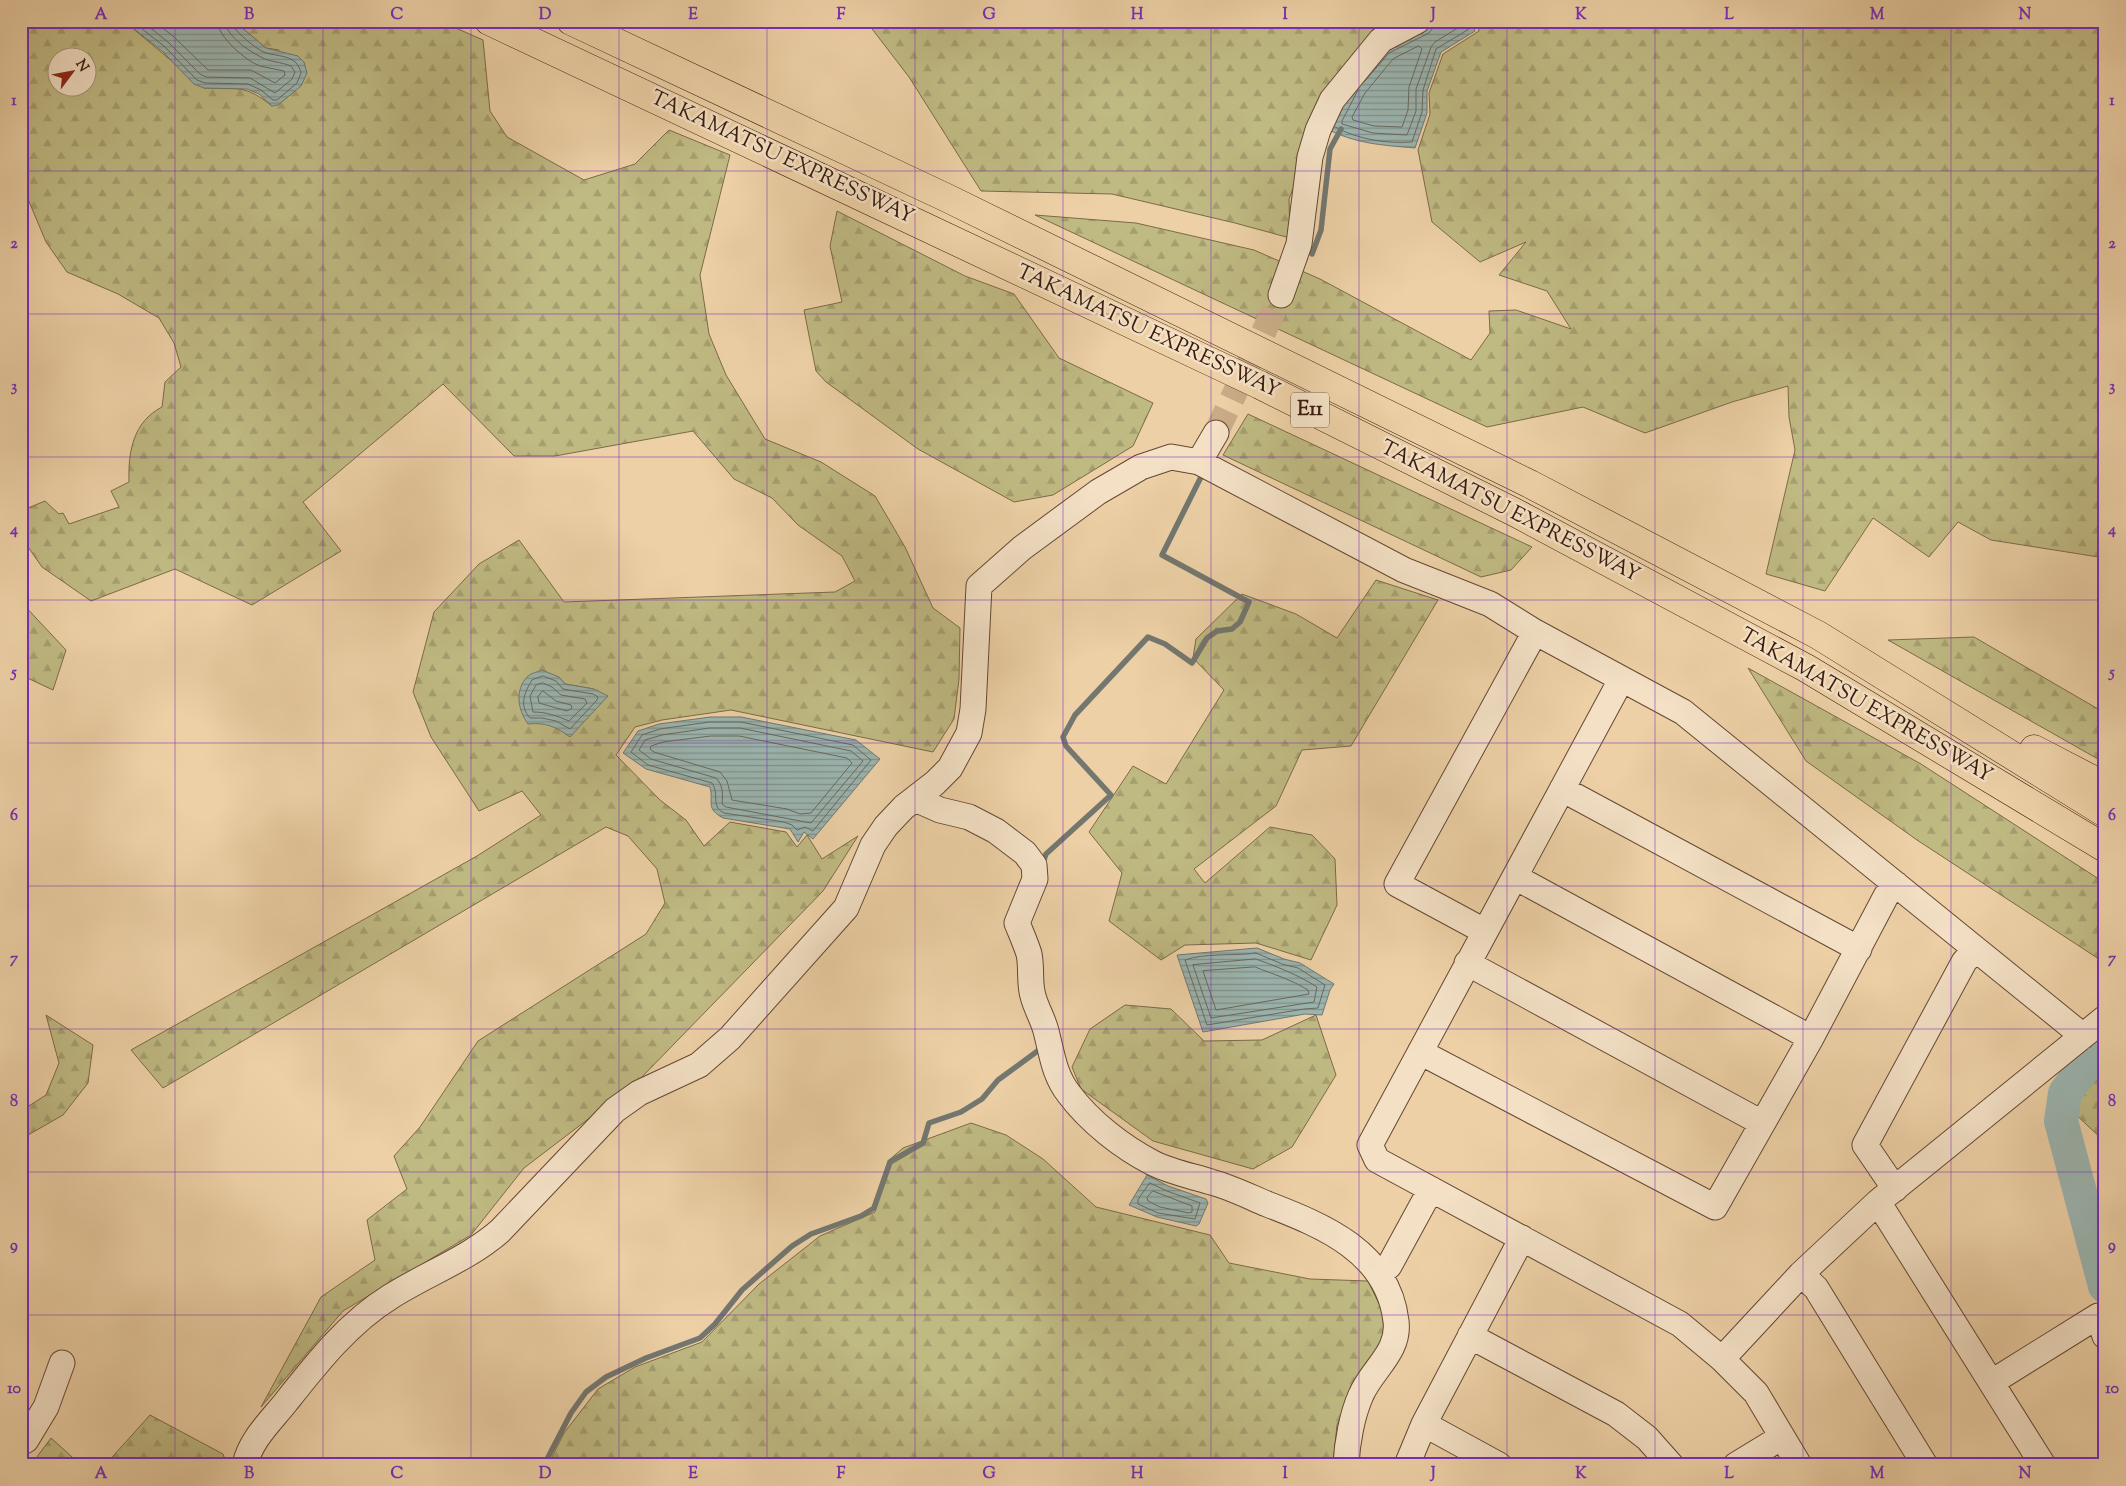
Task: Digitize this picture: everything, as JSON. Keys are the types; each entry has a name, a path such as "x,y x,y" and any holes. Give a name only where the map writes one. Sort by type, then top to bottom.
{"highway":[{"name":"TAKAMATSU EXPRESSWAY","path":"489,21 1260,385 1516,513 1806,668 2105,848"},
{"name":"TAKAMATSU EXPRESSWAY","path":"571,21 948,198 1530,484 1818,635 2105,813"},
{"path":"1818,635 2105,786"}],"street":[{"path":"1281,295 1299,244 1310,157 1318,130 1332,100 1381,40 1417,21"},
{"path":"1199,462 1216,433"},
{"path":"244,1465 256,1439 313,1368 359,1319 389,1297 485,1244 500,1231 615,1110 639,1093 699,1065 730,1038 846,908 873,844 886,826 904,807 935,783 950,768 969,733 973,709 979,586 1022,548 1098,492 1141,467 1171,457 1199,462 1404,570 1490,604 1535,632 1683,712 2083,1036"},
{"path":"1484,931 1397,884 1535,632"},
{"path":"1621,680 1370,1145 1377,1160 1680,1324 1722,1359 1756,1394 1799,1465"},
{"path":"1562,789 1859,948"},
{"path":"915,799 940,810 969,816 996,831 1025,853 1034,865 1035,879 1017,923 1029,954 1032,995 1044,1020 1055,1072 1068,1094 1083,1110 1113,1137 1154,1163 1182,1174 1212,1182 1295,1214 1348,1242 1369,1261 1379,1274 1392,1300 1396,1324 1391,1351 1362,1393 1356,1412 1346,1465"},
{"path":"1515,877 1811,1038"},
{"path":"1420,1052 1715,1207 1811,1038 1886,896 1896,884"},
{"path":"1975,949 1964,962 1866,1146 1887,1195 1992,1382 2043,1465"},
{"path":"1467,963 1762,1123"},
{"path":"1722,1359 1801,1274 1887,1195 2105,1018"},
{"path":"1379,1274 1389,1266 1431,1189"},
{"path":"1407,1465 1424,1424 1522,1238"},
{"path":"1801,1274 1816,1288 1925,1465"},
{"path":"1992,1382 2098,1316 2105,1336"},
{"path":"1470,1336 1616,1414 1647,1438 1671,1465"},
{"path":"21,1443 26,1440 46,1407 62,1363"},
{"path":"1424,1424 1499,1465"},
{"path":"1736,1465 1782,1437"}],"green space":[{"path":"21,21 124,21 204,88 240,89 254,94 272,106 279,50 266,48 234,21 440,21 483,40 490,111 507,137 584,180 635,164 669,130 730,155 700,275 709,334 726,375 765,439 821,462 875,496 905,547 933,608 960,628 959,679 954,719 933,752 731,710 662,720 635,727 616,755 660,800 686,820 704,846 730,822 786,832 797,847 807,835 822,859 858,836 823,891 638,1081 524,1168 471,1235 343,1311 261,1407 321,1297 375,1260 367,1220 407,1189 394,1156 420,1127 478,1041 646,934 665,903 657,869 628,836 606,827 163,1088 131,1050 477,856 541,815 522,791 479,811 431,737 413,692 434,612 479,564 519,540 564,602 835,592 855,581 842,556 798,525 772,498 734,479 693,431 555,456 514,456 443,384 303,502 341,551 252,605 175,569 91,601 42,567 21,537 23,510 45,501 59,514 63,513 69,524 119,507 111,491 129,482 131,449 134,439 144,421 162,407 165,382 181,367 174,343 159,318 118,294 67,272 46,242 28,199 21,189","holes":["559,677 565,684 594,689 555,726 541,722"]},
{"path":"866,21 1408,21 1327,101 1289,199 1290,238 1112,194 981,191 909,77"},
{"path":"1477,21 2105,21 2105,558 1991,540 1958,522 1929,557 1873,518 1825,591 1766,574 1795,450 1789,417 1788,386 1732,402 1645,433 1583,407 1487,427 1035,215 1136,223 1254,250 1320,279 1471,360 1490,333 1489,311 1516,310 1571,329 1547,291 1499,275 1526,242 1480,262 1432,222 1418,150 1430,114 1429,93 1443,54 1479,31"},
{"path":"837,211 965,276 1014,294 1059,358 1153,403 1133,446 1053,495 1014,502 918,449 826,382 816,371 804,310 842,302 830,246"},
{"path":"1248,414 1532,547 1511,570 1481,577 1223,455"},
{"path":"1376,580 1438,600 1351,746 1302,750 1276,806 1194,869 1205,883 1270,827 1312,835 1335,859 1337,905 1311,960 1256,943 1185,945 1161,960 1109,921 1122,873 1089,832 1133,766 1166,784 1224,690 1193,658 1196,639 1242,594 1296,614 1337,638"},
{"path":"21,602 66,650 53,690 21,675"},
{"path":"1974,637 2105,713 2105,763 1888,640"},
{"path":"1748,668 1921,764 2105,883 2105,963 1917,840 1806,761"},
{"path":"1125,1005 1171,1009 1204,1041 1262,1040 1316,1015 1336,1075 1292,1147 1253,1169 1153,1141 1081,1089 1072,1067 1090,1029"},
{"path":"46,1015 93,1045 88,1083 63,1115 21,1139 21,1111 46,1095 59,1063"},
{"path":"2105,1062 2105,1142 2071,1110 2076,1089"},
{"path":"971,1123 1006,1135 1043,1159 1096,1207 1210,1235 1229,1263 1310,1279 1368,1281 1383,1312 1384,1344 1359,1376 1337,1425 1333,1465 548,1465 564,1433 598,1389 635,1367 702,1342 759,1284 820,1236 875,1212 888,1161 903,1148"},
{"path":"150,1415 223,1454 227,1465 105,1465"},
{"path":"51,1438 81,1465 31,1465"}],"water":[{"path":"124,21 234,21 266,48 298,56 304,62 307,73 301,86 278,105 272,106 259,94 247,89 204,88 194,84 162,51"},
{"path":"1427,21 1473,21 1475,31 1441,52 1427,91 1427,113 1415,148 1358,141 1325,128 1382,44"},
{"path":"542,670 559,677 565,684 594,689 608,696 570,737 550,726 528,724 522,713 519,700 521,687 528,676"},
{"path":"710,717 741,717 856,740 880,759 813,839 804,832 798,842 790,829 723,818 712,808 710,787 646,769 623,753 638,731 659,724"},
{"path":"1257,948 1300,963 1334,984 1330,990 1322,1015 1305,1014 1203,1032 1177,955"},
{"path":"1147,1175 1168,1186 1206,1199 1208,1203 1199,1224 1196,1226 1157,1217 1129,1205"}],"waterway":[{"path":"1312,254 1321,230 1330,149 1341,129"},
{"path":"1042,865 1046,854 1111,795 1066,746 1063,737 1075,715 1148,637 1165,644 1192,663 1207,638 1217,631 1232,629 1240,622 1249,602 1162,555 1201,477"},
{"path":"544,1465 571,1413 586,1392 606,1377 646,1358 700,1338 715,1324 742,1290 792,1246 811,1234 861,1216 874,1208 890,1162 923,1143 929,1123 961,1112 982,1099 998,1080 1043,1047"},
{"path":"2105,1052 2084,1068 2065,1093 2061,1121 2105,1286"}],"tunnel":[{"path":"1216,433 1281,295"}]}
